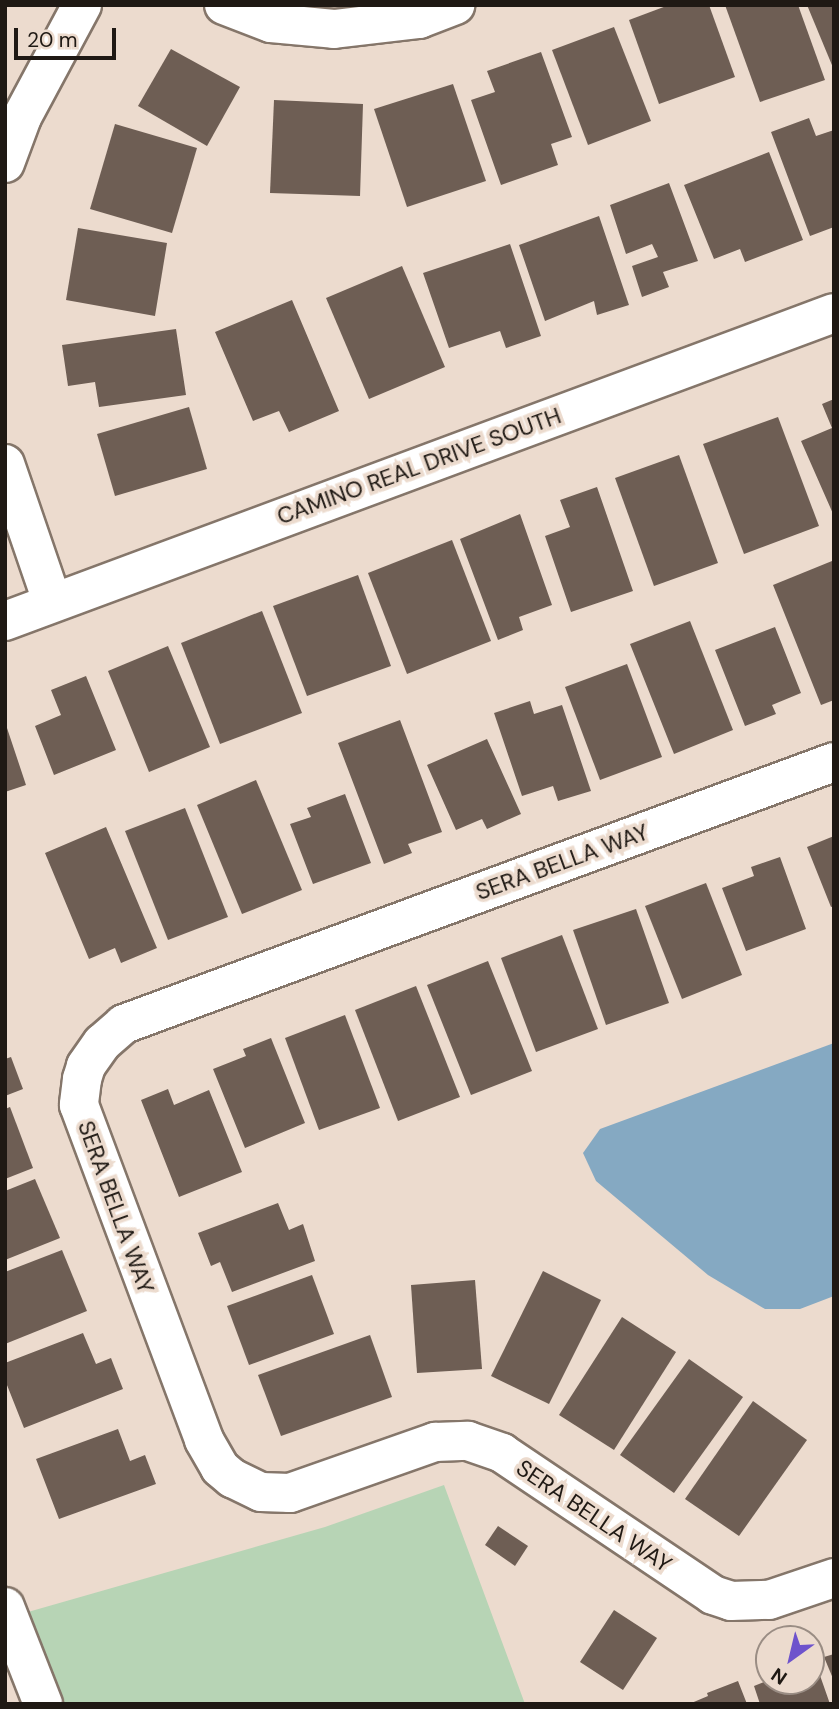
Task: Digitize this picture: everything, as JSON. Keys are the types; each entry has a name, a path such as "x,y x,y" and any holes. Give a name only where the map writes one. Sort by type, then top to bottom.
{"street":[{"path":"5,163 22,117 82,5"},
{"path":"223,5 271,23 334,29 419,19 455,5"},
{"name":"CAMINO REAL DRIVE SOUTH","path":"5,621 52,601 834,313"},
{"path":"5,464 52,601"},
{"name":"SERA BELLA WAY","path":"834,762 124,1024 102,1043 86,1066 79,1105 204,1440 220,1468 232,1478 261,1492 290,1493 435,1441 468,1441 502,1453 713,1595 731,1601 769,1600 834,1578"},
{"path":"5,1607 43,1704"}],"green space":[{"path":"444,1485 525,1704 62,1704 28,1612 325,1527"}],"water":[{"path":"834,1043 834,1296 800,1309 765,1309 708,1275 596,1181 583,1153 600,1129"}],"building":[{"path":"669,5 709,5 735,77 659,104 629,20"},
{"path":"725,5 798,5 825,80 760,102"},
{"path":"807,5 834,5 834,70"},
{"path":"614,27 651,121 588,145 552,50"},
{"path":"171,49 240,87 207,146 138,106"},
{"path":"541,52 572,137 551,144 558,165 501,185 471,100 495,92 487,71"},
{"path":"453,84 486,181 407,207 374,109"},
{"path":"274,100 363,104 360,196 270,193"},
{"path":"809,118 816,136 834,130 834,227 810,236 771,132"},
{"path":"115,124 197,148 172,233 90,209"},
{"path":"769,152 803,240 745,262 740,249 714,259 684,185"},
{"path":"669,183 698,261 663,272 669,287 642,297 632,266 658,257 652,244 626,254 610,205"},
{"path":"599,216 629,305 597,315 594,301 545,321 519,245"},
{"path":"78,228 167,243 155,316 66,300"},
{"path":"510,244 541,336 506,348 500,331 449,348 423,273"},
{"path":"402,266 445,367 369,399 326,298"},
{"path":"292,300 339,411 289,432 279,411 253,421 215,332"},
{"path":"176,329 186,395 99,407 95,382 68,386 62,345"},
{"path":"834,399 834,516 801,441 832,428 822,404"},
{"path":"189,407 207,469 115,496 97,434"},
{"path":"778,417 819,526 744,554 703,444"},
{"path":"679,455 718,563 654,586 615,478"},
{"path":"597,487 633,591 571,612 545,536 570,527 560,500"},
{"path":"520,514 552,605 519,617 523,630 498,640 460,539"},
{"path":"452,540 491,641 407,674 368,573"},
{"path":"832,561 834,700 821,705 773,585"},
{"path":"358,575 391,666 307,696 273,606"},
{"path":"262,611 302,713 220,744 181,643"},
{"path":"690,621 733,730 674,754 630,644"},
{"path":"775,627 801,693 772,705 776,714 745,726 715,650"},
{"path":"168,646 210,747 149,772 108,671"},
{"path":"627,664 662,757 600,780 565,687"},
{"path":"86,676 116,750 54,775 35,726 61,715 51,690"},
{"path":"530,701 534,714 562,705 591,791 558,801 553,786 522,796 494,713"},
{"path":"400,720 442,832 408,844 412,853 384,864 338,743"},
{"path":"5,722 26,785 5,792"},
{"path":"487,739 521,814 487,829 482,819 456,830 427,765"},
{"path":"256,780 302,890 242,914 197,805"},
{"path":"345,794 371,863 313,884 290,824 311,817 307,808"},
{"path":"185,808 228,917 168,940 125,831"},
{"path":"106,827 157,948 121,963 115,948 89,959 45,853"},
{"path":"834,836 834,906 831,907 807,847"},
{"path":"780,857 806,929 746,951 722,888 754,876 751,867"},
{"path":"706,883 742,975 682,999 645,906"},
{"path":"636,909 669,1003 606,1025 573,930"},
{"path":"562,935 598,1029 536,1052 501,958"},
{"path":"488,961 532,1071 471,1095 427,985"},
{"path":"416,986 460,1097 398,1121 355,1010"},
{"path":"345,1015 380,1108 319,1130 285,1038"},
{"path":"271,1038 305,1123 245,1148 213,1069 246,1056 243,1049"},
{"path":"11,1057 23,1089 5,1096 5,1059"},
{"path":"168,1089 174,1105 209,1090 242,1172 179,1197 141,1100"},
{"path":"10,1107 33,1168 5,1179 5,1109"},
{"path":"35,1179 60,1238 5,1260 5,1191"},
{"path":"278,1203 289,1230 303,1224 315,1261 232,1292 220,1262 211,1266 198,1233"},
{"path":"62,1250 87,1311 5,1344 5,1272"},
{"path":"543,1271 601,1300 549,1404 491,1376"},
{"path":"312,1275 334,1334 249,1365 227,1306"},
{"path":"475,1280 482,1369 417,1373 411,1285"},
{"path":"622,1317 676,1352 614,1450 559,1415"},
{"path":"83,1333 96,1364 111,1358 123,1389 24,1428 5,1380 5,1363"},
{"path":"370,1335 392,1397 281,1436 258,1375"},
{"path":"689,1359 743,1397 674,1493 620,1455"},
{"path":"753,1401 807,1440 739,1536 685,1499"},
{"path":"118,1429 130,1461 145,1455 156,1484 59,1519 36,1459"},
{"path":"498,1526 528,1546 515,1566 485,1545"},
{"path":"614,1610 657,1638 623,1690 580,1662"},
{"path":"834,1654 834,1681 825,1659 825,1657"},
{"path":"738,1681 747,1704 689,1704 708,1696 707,1693"},
{"path":"825,1690 830,1704 760,1704 757,1695 825,1695"}]}
